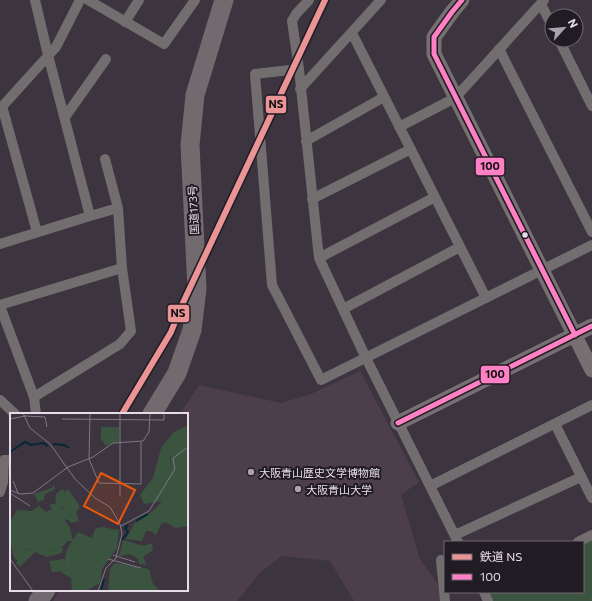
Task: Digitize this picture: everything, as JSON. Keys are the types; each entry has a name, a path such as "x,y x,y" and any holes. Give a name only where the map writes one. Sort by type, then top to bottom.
{"highway":[{"name":"国道173号","path":"153,413 177,373 192,330 198,289 190,145 195,95 224,0"},
{"name":"国道173号","path":"167,413 192,365 205,313 207,278 202,169 203,109 235,0"},
{"path":"27,601 33,591"},
{"path":"38,601 45,591"}],"street":[{"path":"35,0 90,216"},
{"path":"37,232 1,108 56,46 80,0"},
{"path":"88,0 164,44 196,0"},
{"path":"125,22 139,0"},
{"path":"309,0 296,14 292,21 299,69 319,258 366,358 457,539 581,477"},
{"path":"300,89 381,0"},
{"path":"462,0 434,37 434,54 592,370"},
{"path":"399,127 455,98 542,2"},
{"path":"352,33 486,298"},
{"path":"563,48 592,106"},
{"path":"499,49 592,232"},
{"path":"65,117 106,59"},
{"path":"299,69 255,74 272,285 321,380 592,245"},
{"path":"306,141 384,97"},
{"path":"312,199 411,149"},
{"path":"34,397 120,344 131,331 122,268 118,208 105,159"},
{"path":"319,258 435,197"},
{"path":"0,244 118,208"},
{"path":"343,309 460,247"},
{"path":"36,413 34,397 0,305 122,268"},
{"path":"398,423 592,326"},
{"path":"0,400 14,413"},
{"path":"430,486 592,405"},
{"path":"555,424 592,498"},
{"path":"0,492 3,482 5,460"},
{"path":"580,541 592,535"},
{"path":"441,560 444,591"}],"shaded area":[{"name":"大阪青山大学","path":"360,371 419,482 401,495 420,559 442,590 443,601 354,601 330,561 282,556 261,572 237,601 53,601 59,591 188,591 188,413 181,413 199,385 281,403 311,394"}],"green space":[{"path":"592,536 592,601 491,601 487,593 584,593 584,541"}],"rail line":[{"name":"NS","path":"123,413 171,332 181,307 325,0"}],"transit line":[{"name":"100","path":"462,0 434,37 434,54 575,335"},
{"name":"100","path":"398,423 592,326"}],"place":[{"name":"大阪青山歴史文学博物館","path":"251,472"},
{"name":"大阪青山大学","path":"298,489"}]}
